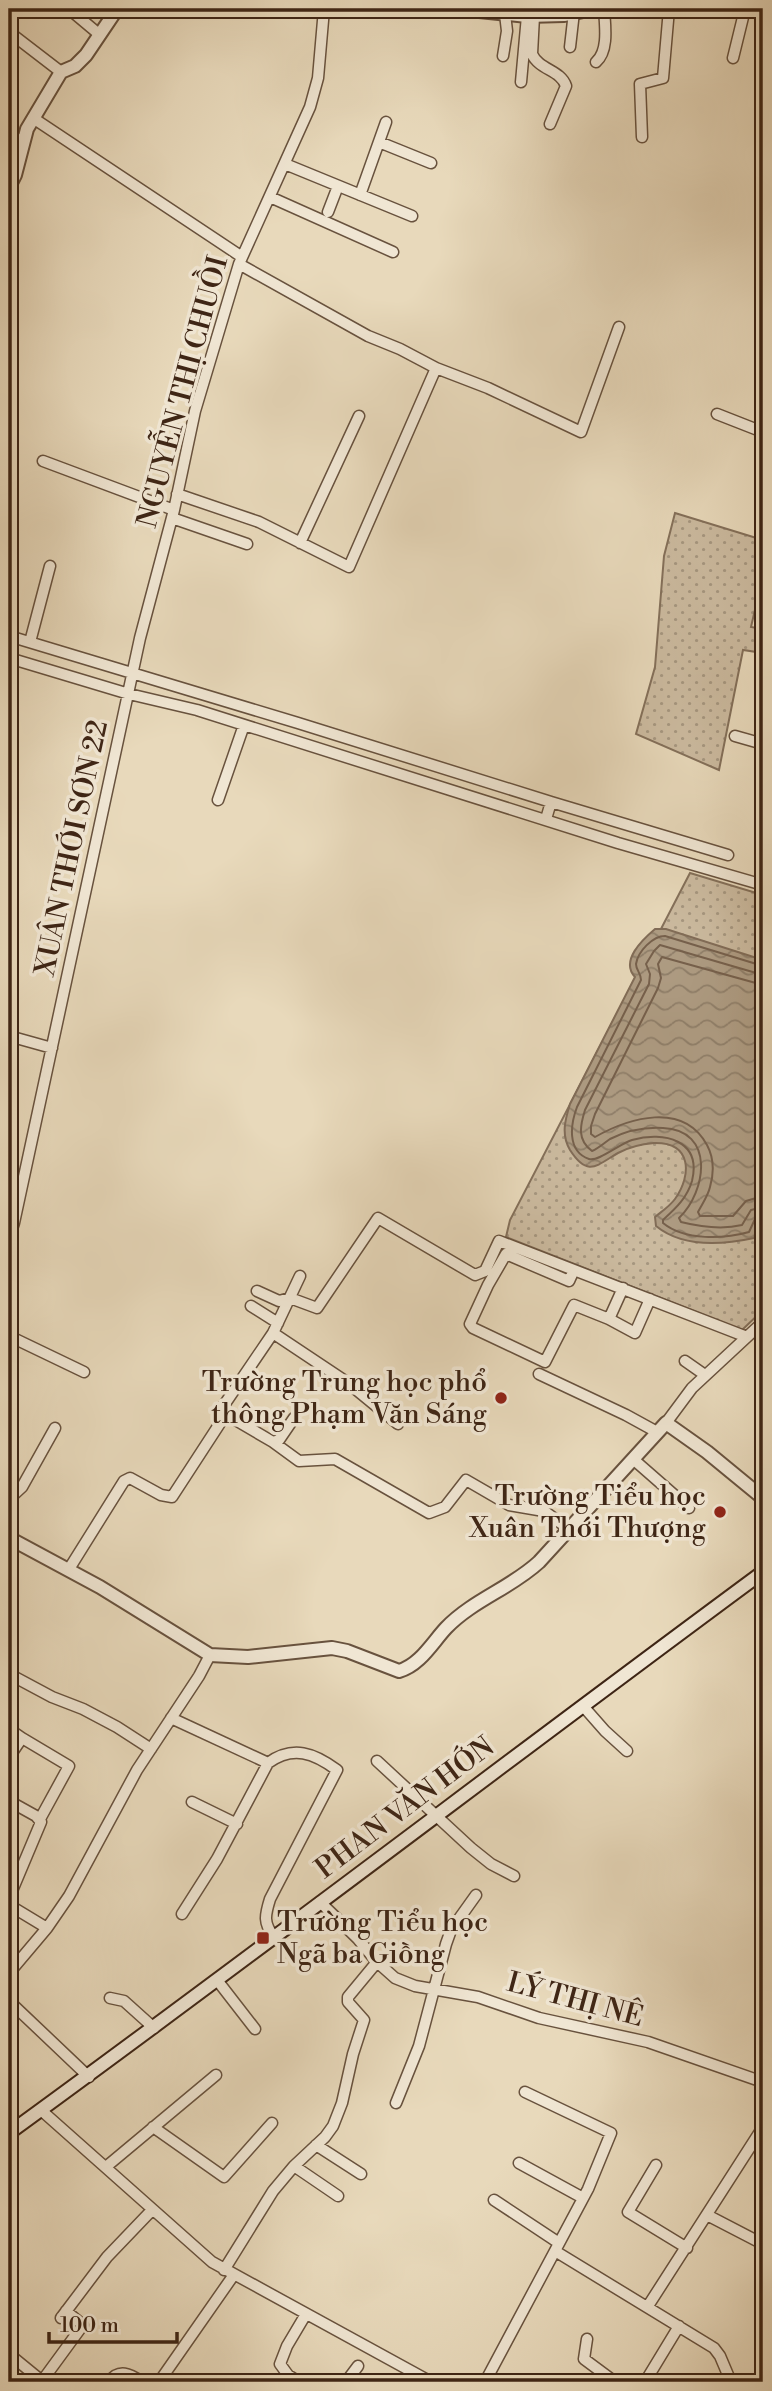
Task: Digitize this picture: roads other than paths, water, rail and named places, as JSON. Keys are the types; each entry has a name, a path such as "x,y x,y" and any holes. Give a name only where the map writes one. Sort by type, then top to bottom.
{"street":[{"path":"69,9 100,35"},
{"path":"9,187 33,118 61,72 75,66 86,55 117,9"},
{"name":"NGUYỄN THỊ CHUỒI","path":"133,672 173,514 195,411 240,260 310,107 318,78 324,9"},
{"path":"460,9 531,16 593,9"},
{"path":"596,62 602,56 604,47 604,9"},
{"path":"642,136 640,84 663,78 669,9"},
{"path":"733,58 745,9"},
{"path":"570,47 574,12"},
{"path":"503,56 507,31 505,14"},
{"path":"522,82 531,16"},
{"path":"531,16 534,60 566,82 550,124"},
{"path":"9,32 61,72"},
{"path":"33,118 240,260 368,336 581,432 619,327"},
{"path":"360,195 386,122"},
{"path":"9,136 24,141"},
{"path":"379,142 431,163"},
{"path":"285,164 412,216"},
{"path":"328,212 338,186"},
{"path":"270,197 393,253"},
{"path":"177,494 259,522 349,567 436,368"},
{"path":"716,414 763,432"},
{"path":"300,543 359,416"},
{"path":"43,461 247,544"},
{"path":"30,642 50,566"},
{"path":"9,636 728,855"},
{"path":"9,658 129,694 197,710 763,885"},
{"name":"XUÂN THỚI SƠN 22","path":"9,1238 133,672"},
{"path":"218,800 244,725"},
{"path":"735,736 763,744"},
{"path":"546,819 551,802"},
{"path":"9,1035 52,1048"},
{"path":"257,1291 279,1301 290,1298 317,1308 378,1218 475,1275 485,1271 499,1241 747,1337"},
{"path":"574,1270 569,1281 506,1254 470,1324 473,1328 545,1362 574,1305 635,1333 650,1299"},
{"path":"300,1276 275,1328 220,1411 273,1442 299,1461 335,1459 429,1514 445,1507 466,1480 509,1505 544,1511 569,1529"},
{"path":"609,1319 623,1289"},
{"path":"251,1306 275,1328 398,1424"},
{"path":"9,1538 69,1569 210,1655 248,1657 332,1648 347,1651 395,1671 402,1670 417,1661 462,1614 528,1572 661,1428 692,1388 763,1322"},
{"path":"9,1336 84,1372"},
{"path":"685,1361 705,1375"},
{"path":"539,1374 661,1428 707,1452 763,1498"},
{"path":"69,1569 124,1480 130,1478 167,1498 172,1497 226,1414"},
{"path":"273,1442 279,1440 294,1418"},
{"path":"9,1499 22,1486 55,1428"},
{"path":"633,1459 689,1508"},
{"name":"PHAN VĂN HỚN","path":"9,2133 89,2077 763,1572"},
{"path":"9,1973 47,1928 69,1896 130,1782 210,1655"},
{"path":"9,1674 52,1697 83,1709 151,1749"},
{"path":"583,1706 627,1751"},
{"path":"171,1718 268,1763"},
{"path":"9,1729 69,1766 40,1819 9,1898"},
{"path":"9,1757 22,1738"},
{"path":"182,1914 237,1824 268,1763 280,1754 306,1753 320,1758 337,1770 270,1899 265,1916 267,1928 274,1937"},
{"path":"377,1761 471,1848 491,1864 514,1875"},
{"path":"9,1801 40,1819"},
{"path":"192,1802 237,1824"},
{"path":"396,2103 419,2046 452,1930 476,1895"},
{"name":"LÝ THỊ NÊ","path":"320,1902 395,1978 415,1986 478,1997 538,2018 648,2042 763,2082"},
{"path":"9,1905 47,1928"},
{"path":"159,2382 229,2273 255,2217 294,2166 333,2126 364,2020 349,2004 348,1997 377,1962"},
{"path":"217,1980 255,2029"},
{"path":"110,1998 124,2001 154,2028"},
{"path":"9,2001 89,2077"},
{"path":"107,2166 216,2074"},
{"path":"485,2382 583,2198 611,2133 525,2092"},
{"path":"42,2110 107,2166 152,2210 229,2273 431,2382"},
{"path":"153,2127 224,2177 272,2123"},
{"path":"648,2306 763,2127"},
{"path":"316,2145 361,2174"},
{"path":"519,2164 583,2198"},
{"path":"656,2165 628,2212 687,2248"},
{"path":"294,2166 338,2196"},
{"path":"494,2200 557,2247 714,2348 731,2382"},
{"path":"9,2354 42,2381 83,2325 64,2315 107,2257 152,2210"},
{"path":"708,2215 763,2244"},
{"path":"299,2382 288,2375 280,2364 286,2346 306,2314"},
{"path":"645,2382 680,2326"},
{"path":"587,2339 584,2359 615,2382"},
{"path":"346,2382 358,2366"},
{"path":"109,2382 115,2375 123,2373 142,2382"}],"water":[{"path":"655,929 666,929 763,960 763,1214 754,1238 703,1243 678,1238 656,1226 655,1217 675,1199 684,1180 685,1162 676,1148 667,1144 640,1145 622,1151 598,1165 588,1166 576,1159 567,1144 565,1127 570,1104 635,977 630,964 634,951"}],"place":[{"name":"Trường Trung học phổ thông Phạm Văn Sáng","path":"501,1398"},
{"name":"Trường Tiểu học Xuân Thới Thượng","path":"720,1512"},
{"name":"Trường Tiểu học Ngã ba Giồng","path":"263,1938"}]}
